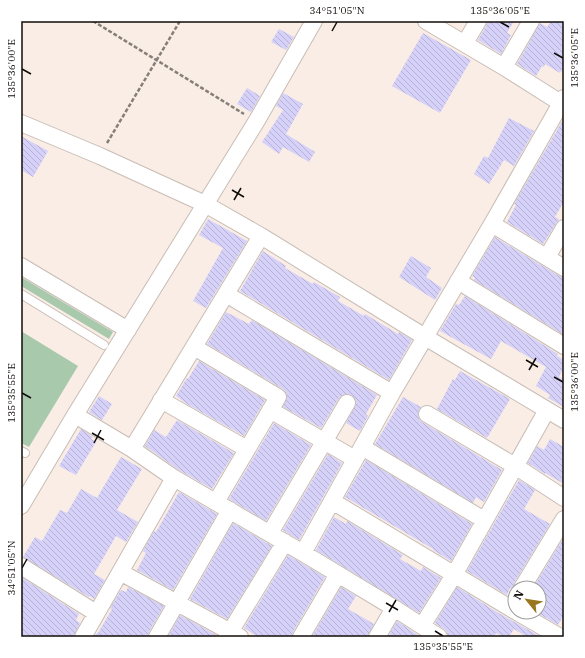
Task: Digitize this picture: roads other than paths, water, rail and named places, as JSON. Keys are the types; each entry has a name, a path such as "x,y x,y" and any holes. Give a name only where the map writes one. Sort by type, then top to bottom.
{"street":[{"path":"21,506 75,415 256,122 314,21"},
{"path":"303,553 392,393 563,102 426,21"},
{"path":"465,43 478,21"},
{"path":"504,67 531,21"},
{"path":"21,123 100,156 205,204 261,236 425,337 564,420"},
{"path":"492,224 564,268"},
{"path":"547,257 564,228"},
{"path":"132,449 261,236"},
{"path":"21,266 128,330"},
{"path":"458,281 564,346"},
{"path":"226,294 392,393"},
{"path":"194,347 278,397 216,502"},
{"path":"161,400 247,449"},
{"path":"270,533 347,403"},
{"path":"270,410 324,440 359,453 484,520"},
{"path":"422,626 454,575 548,410"},
{"path":"427,414 515,466 564,498"},
{"path":"75,415 132,449 174,478 270,533 439,637"},
{"path":"83,637 174,478"},
{"path":"332,501 454,575 507,603"},
{"path":"157,637 230,510"},
{"path":"527,580 564,519"},
{"path":"120,572 176,602 232,635 285,542"},
{"path":"21,566 96,613"},
{"path":"301,637 338,574"},
{"path":"377,637 394,608"},
{"path":"534,620 560,637 564,633"}],"lane":[{"path":"21,294 104,345"}]}
